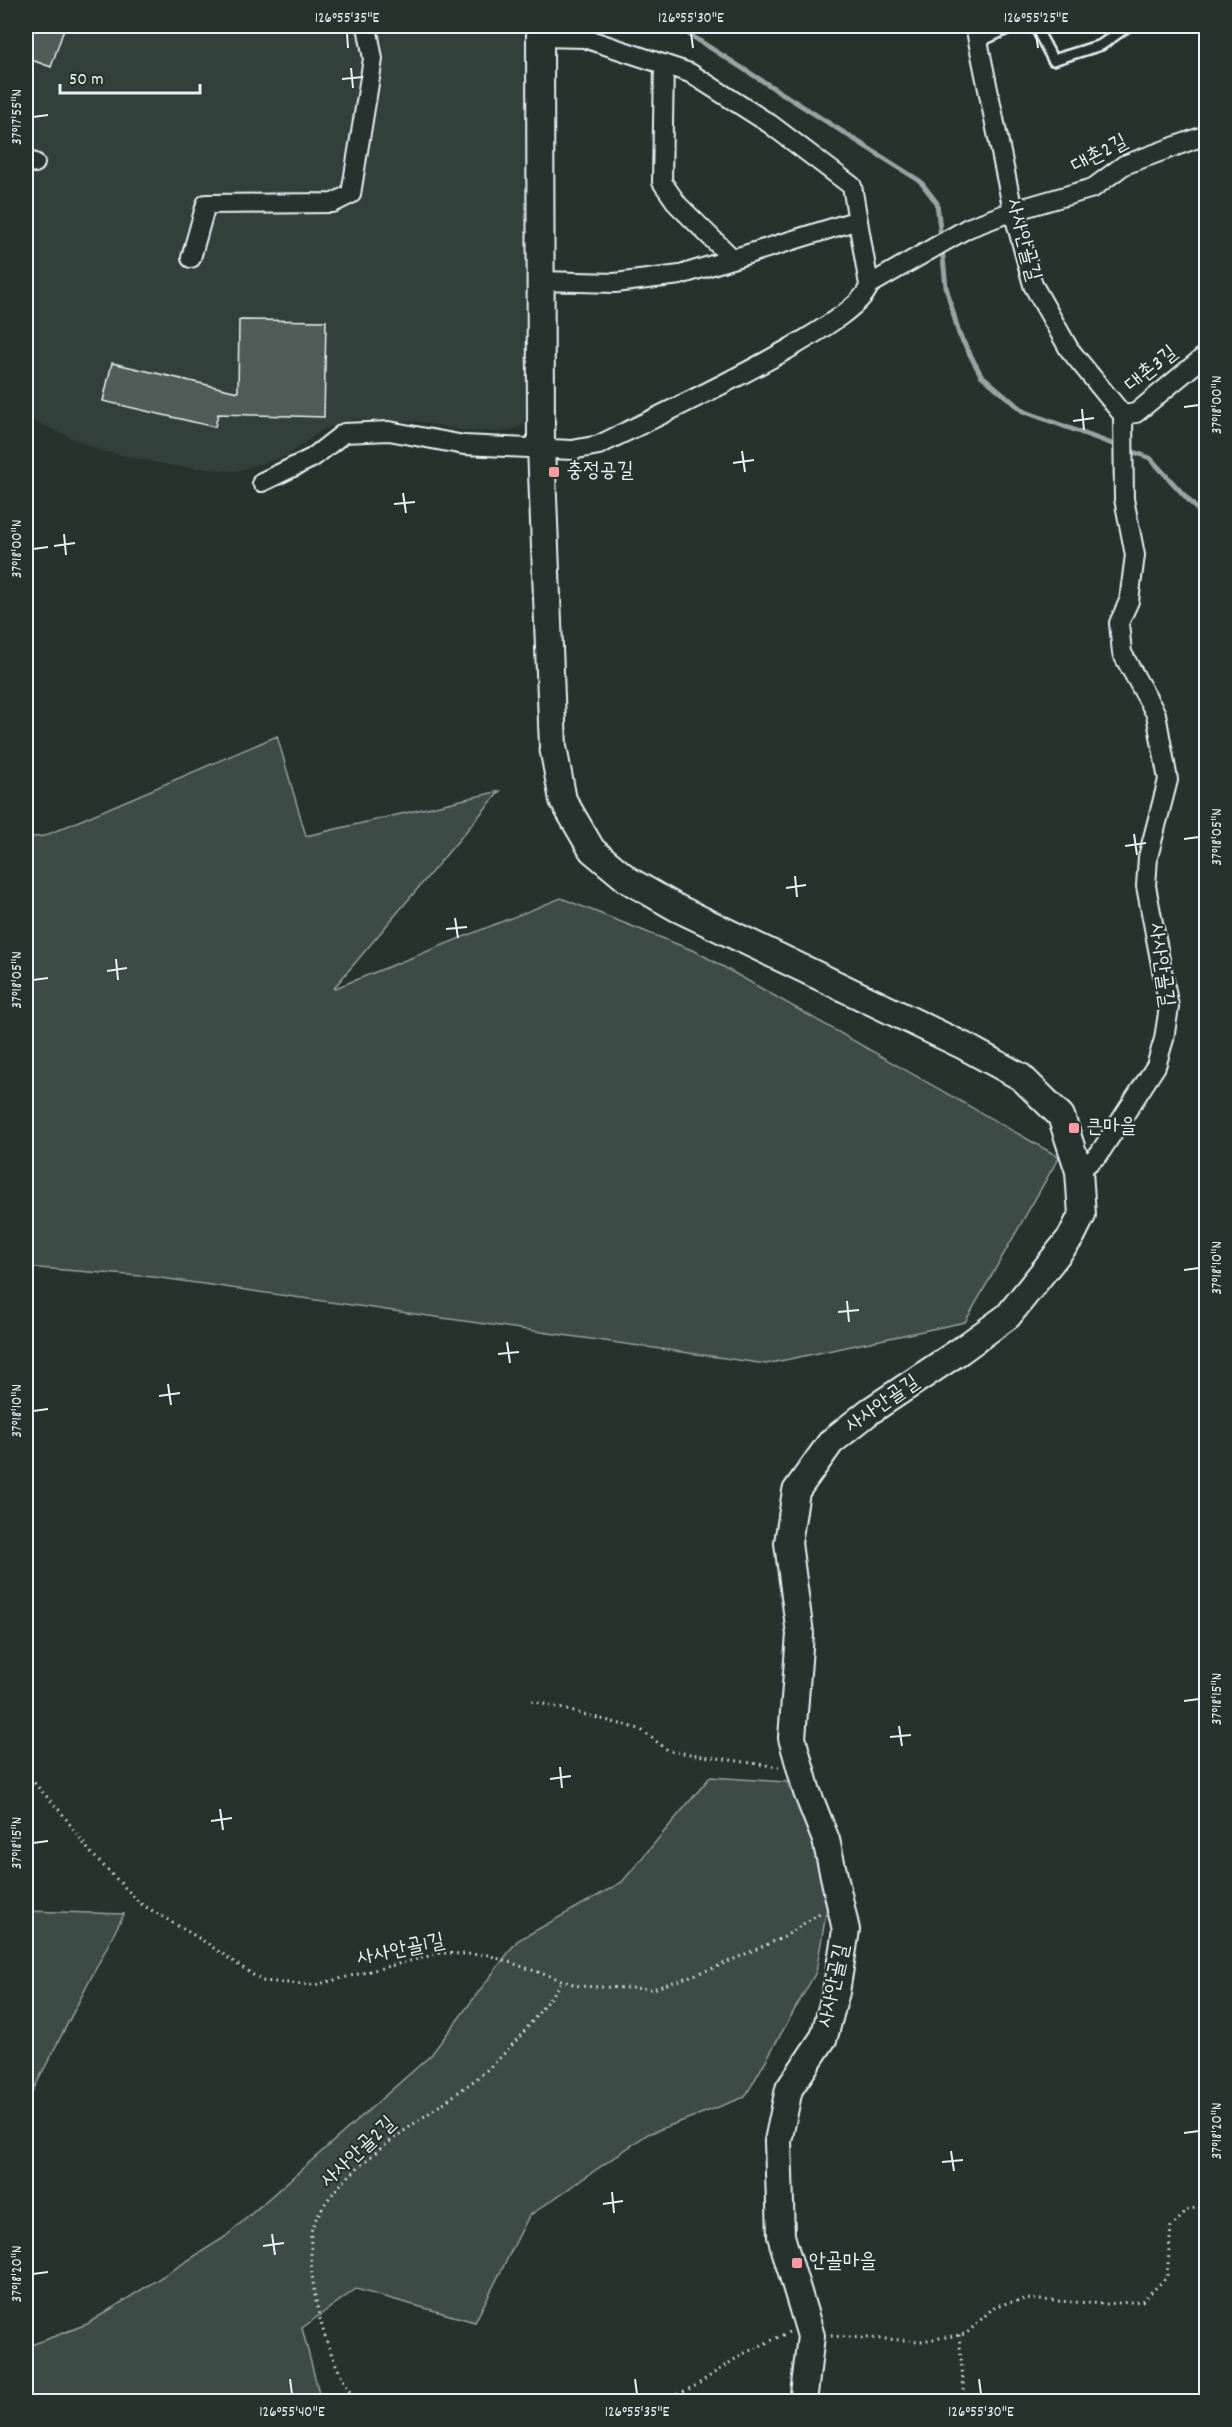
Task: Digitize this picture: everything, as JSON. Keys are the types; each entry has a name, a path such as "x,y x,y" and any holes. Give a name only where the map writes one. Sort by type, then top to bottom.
{"street":[{"path":"191,258 206,204 333,203 351,194 373,59 367,26"},
{"path":"262,482 312,458 344,433 388,431 464,445 541,447 573,450 599,445 787,350 838,319 867,292 869,285 852,186 760,118 690,73 584,38 541,31 541,447 553,747 563,800 592,850 628,880 677,908 964,1046 1021,1077 1061,1116 1078,1171"},
{"name":"사사안골길","path":"803,2402 809,2330 781,2236 778,2141 789,2089 824,2037 833,2003 846,1930 826,1840 801,1771 792,1738 800,1634 788,1543 796,1491 831,1442 870,1411 960,1352 1008,1316 1071,1237 1082,1215 1078,1171 1099,1154 1156,1066 1164,1039 1169,1007 1146,886 1148,857 1168,780 1156,714 1122,653 1119,623 1129,601 1135,555 1124,499 1124,423 1069,349 1033,285 1013,211 977,34"},
{"path":"664,64 662,182 678,205 732,258"},
{"name":"대촌2길","path":"869,285 891,270 968,228 1013,211 1093,188 1124,165 1205,136"},
{"path":"541,281 615,283 680,275 858,220"},
{"name":"대촌3길","path":"1124,423 1203,364"}],"lane":[{"path":"977,34 1014,26"},
{"path":"1035,26 1053,60 1101,45 1128,26"}],"path":[{"path":"532,1701 640,1729 669,1751 801,1771"},
{"name":"사사안골1길","path":"26,1774 61,1812 90,1852 141,1904 202,1940 262,1981 315,1985 441,1953 488,1955 579,1986 653,1989 714,1968 784,1937 839,1900"},
{"name":"사사안골2길","path":"356,2402 346,2386 322,2329 311,2269 311,2229 335,2190 404,2129 477,2079 536,2018 562,1980"},
{"path":"650,2402 671,2397 695,2386 741,2355 809,2330 921,2341 966,2334 995,2306 1025,2299 1106,2304 1142,2301 1167,2277 1171,2227 1188,2210 1206,2205"},
{"path":"959,2335 965,2402"}],"shaded area":[{"path":"26,26 527,26 525,425 503,432 466,431 420,422 354,419 322,430 287,456 235,471 173,466 102,451 29,419 26,413"},
{"path":"277,736 306,836 500,791 333,989 561,898 697,952 1059,1157 965,1322 766,1364 154,1277 26,1267 26,838 44,836"},
{"path":"710,1777 787,1782 832,1878 816,1972 745,2097 648,2134 529,2216 475,2322 356,2289 302,2328 321,2401 26,2402 26,2347 87,2324 225,2237 431,2055 517,1941 622,1882"},
{"path":"26,1911 124,1914 26,2104"}],"building":[{"path":"26,26 65,26 51,67 26,58"},
{"path":"239,320 326,321 324,417 218,414 215,427 103,401 112,363 238,392"}],"waterway":[{"path":"676,26 920,181 937,203 941,238"},
{"path":"942,248 946,287 959,334 981,375 1023,411 1150,458 1206,519"}],"place":[{"name":"충정공길","path":"554,472"},
{"name":"큰마을","path":"1074,1128"},
{"name":"안골마을","path":"797,2263"}]}
